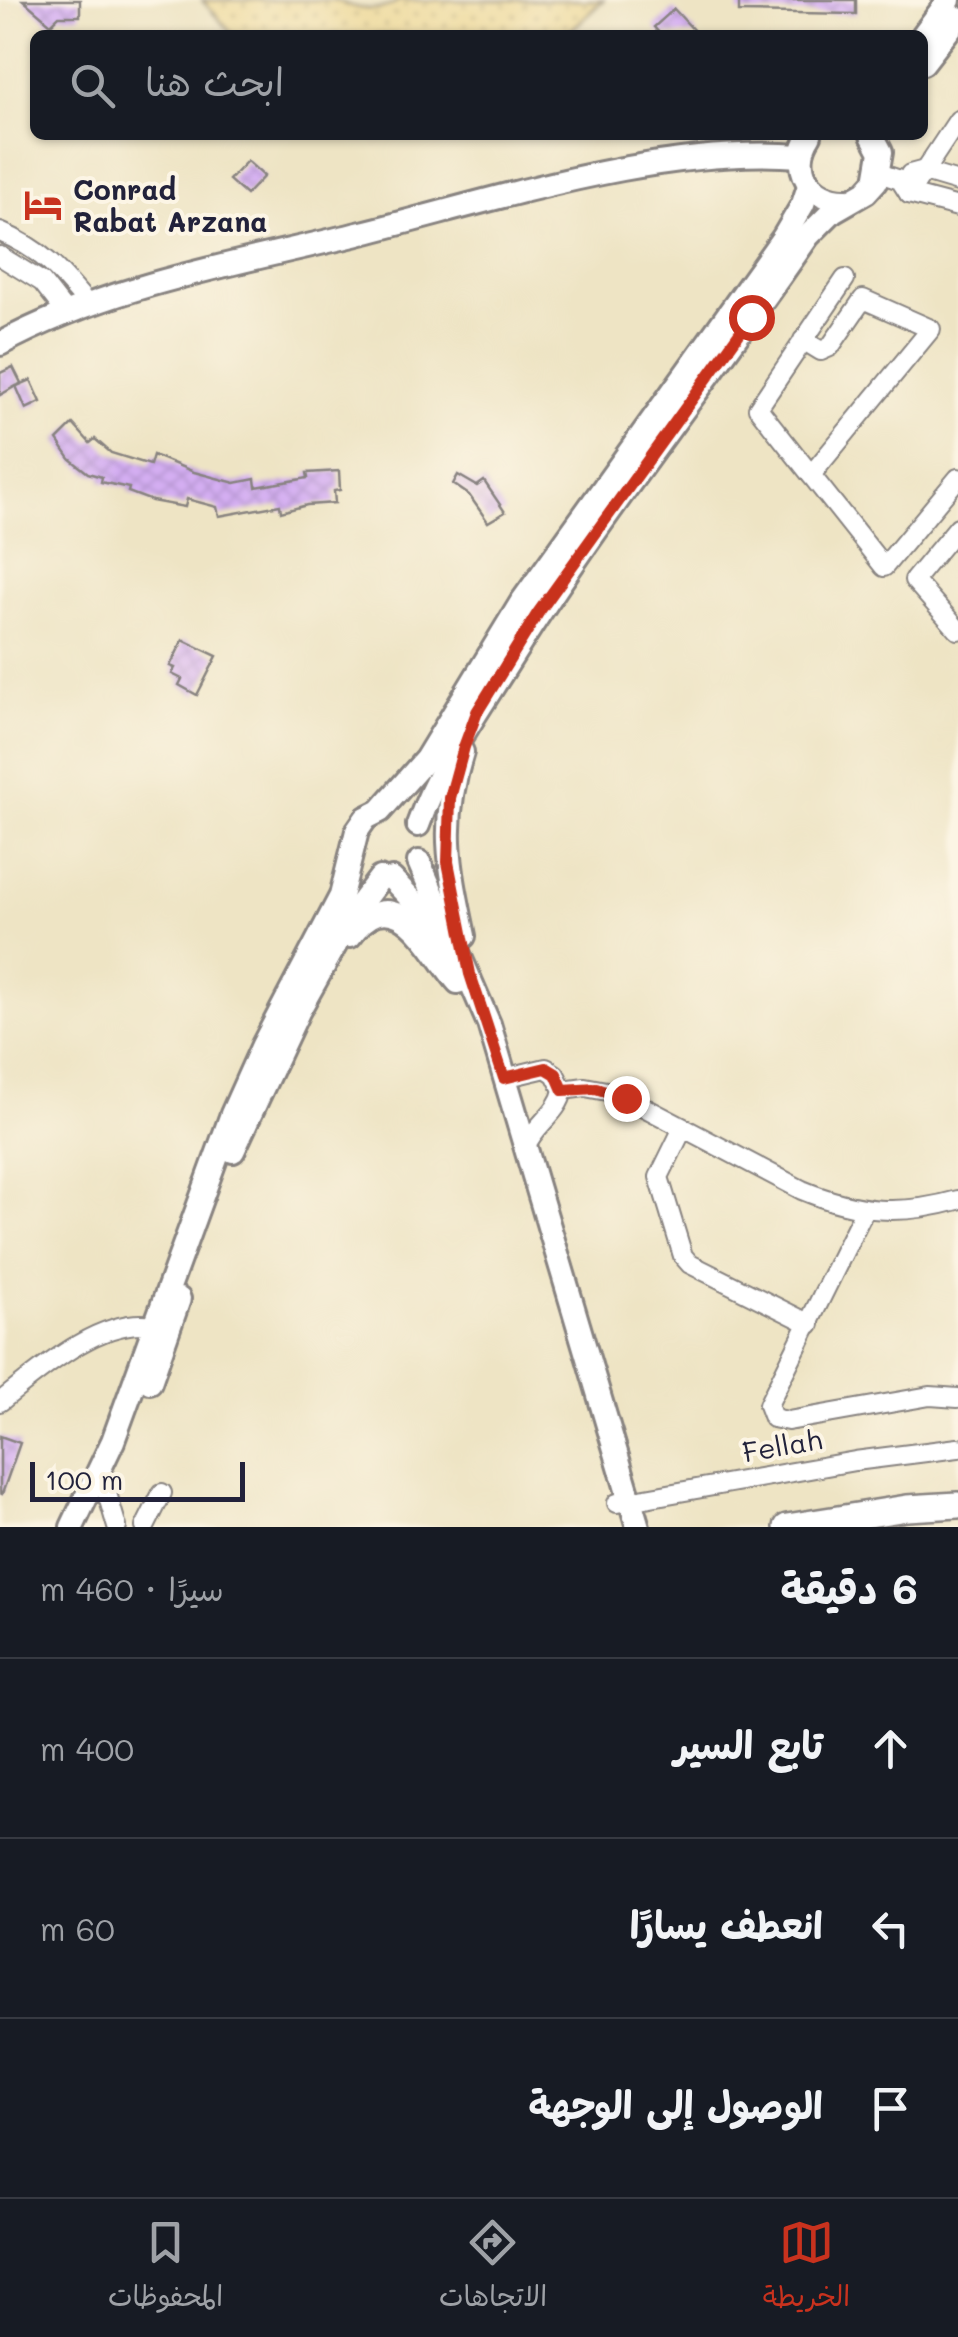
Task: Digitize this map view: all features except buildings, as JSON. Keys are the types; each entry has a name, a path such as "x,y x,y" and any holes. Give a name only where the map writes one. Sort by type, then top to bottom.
{"highway":[{"path":"787,1527 907,1508 958,1505"}],"main road":[{"path":"927,30 949,0"},
{"path":"928,57 958,18"},
{"path":"418,825 434,785 538,613 808,236 848,200 896,182 878,140"},
{"path":"0,344 78,310 240,262 630,168 805,146 804,176 810,186 826,198 848,200"},
{"path":"72,1527 107,1455 232,1114 263,1045 341,896 360,824 380,811 426,759 521,603 783,238 810,186"},
{"path":"477,712 457,768 447,830 464,978 484,1056 624,1502 635,1526"},
{"path":"87,1527 152,1376 236,1142 314,982 352,915 386,879 408,874 419,862 424,843 418,825 397,811 380,811"},
{"path":"354,848 362,867 403,888 464,978"},
{"path":"419,862 504,1078 526,1146 624,1502"},
{"path":"314,982 356,928 375,915 386,913 398,914 418,926 464,978"}],"street":[{"path":"896,182 922,171 958,120"},
{"path":"922,171 958,182"},
{"path":"896,182 958,207"},
{"path":"0,232 36,248 57,267 78,310"},
{"path":"0,256 78,310"},
{"path":"42,282 57,267"},
{"path":"845,279 758,408 884,567 958,478"},
{"path":"803,340 821,351 830,347 863,299 931,330 811,476"},
{"path":"958,527 914,580 958,630"},
{"path":"504,1078 546,1068 556,1074 563,1090 557,1107 536,1127 526,1146"},
{"path":"563,1090 606,1090 802,1190 865,1209 921,1210 958,1200"},
{"path":"683,1128 658,1177 683,1256 690,1264 810,1324"},
{"path":"865,1209 768,1405 773,1418 788,1421 930,1396 958,1398"},
{"path":"0,1402 97,1334 125,1324 153,1325"},
{"name":"Fellah","path":"624,1502 855,1460 958,1448"},
{"path":"106,1490 116,1527"},
{"path":"145,1527 162,1493"}],"sand":[{"path":"202,0 337,0 368,9 399,0 603,0 571,30 229,30"}],"place":[{"name":"Conrad Rabat Arzana","path":"43,205"}],"route":[{"path":"626,1098 596,1088 563,1090 556,1074 546,1068 504,1078 470,974 452,893 447,830 450,798 477,712 538,613 751,317"}]}
